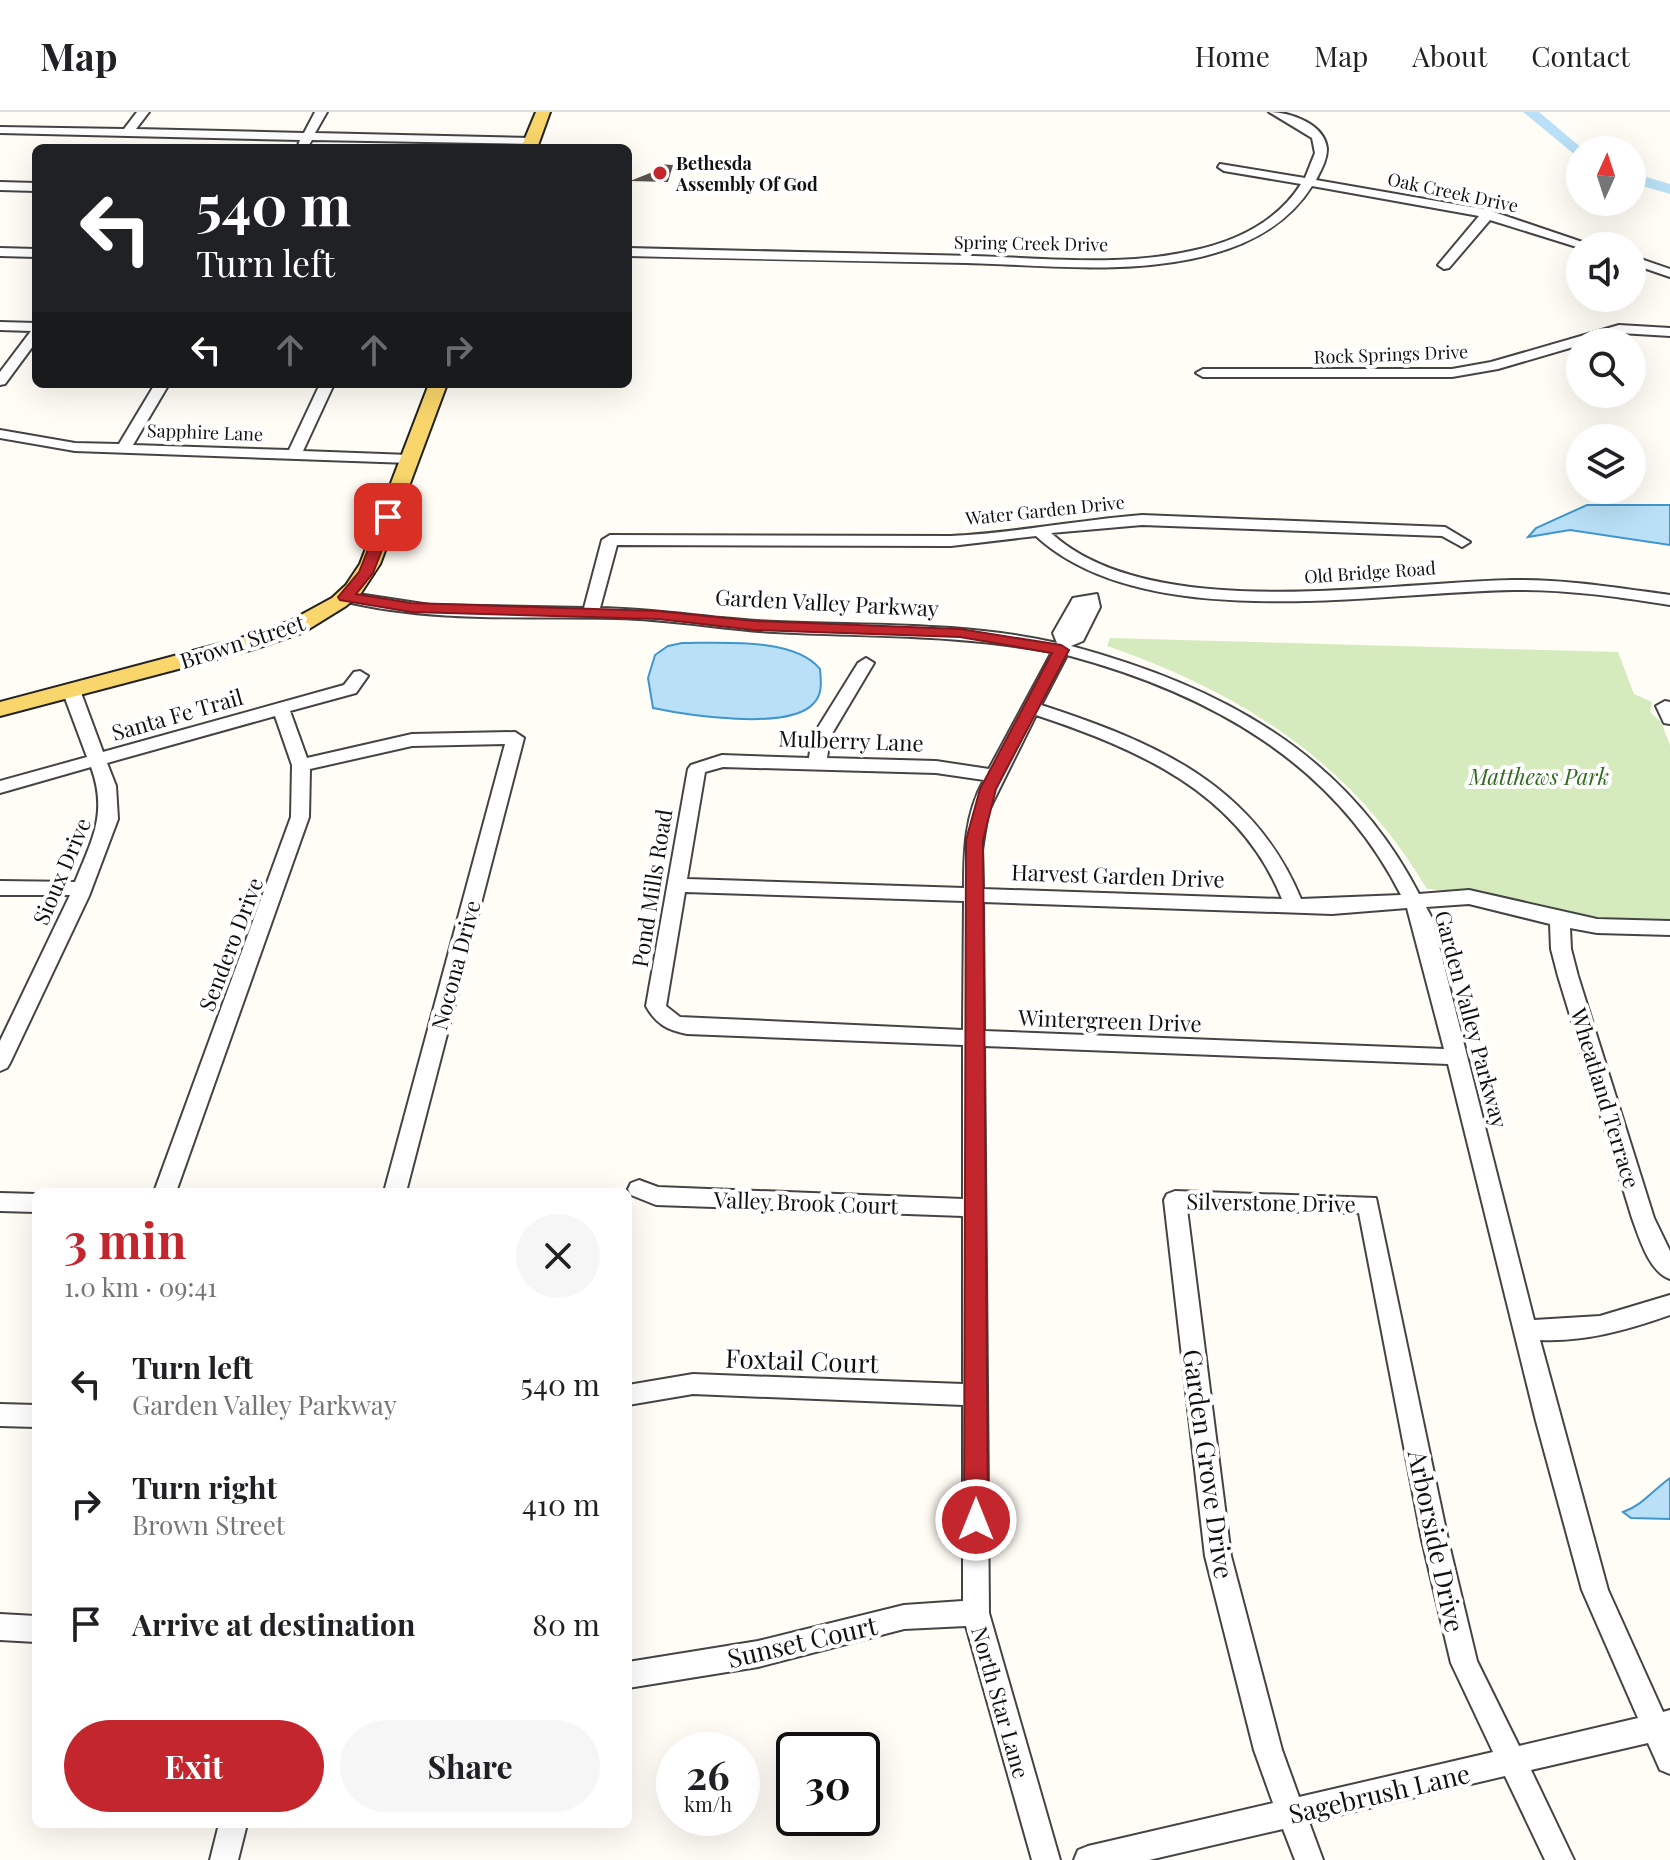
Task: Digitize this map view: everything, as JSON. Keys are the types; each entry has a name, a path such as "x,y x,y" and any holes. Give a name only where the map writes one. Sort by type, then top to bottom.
{"main road":[{"path":"530,144 543,112"},
{"name":"Brown Street","path":"0,709 271,636 307,622 345,597 370,564 436,388"}],"street":[{"path":"128,132 143,112"},
{"path":"304,142 321,112"},
{"name":"Spring Creek Drive","path":"632,252 1145,261 1222,247 1286,216 1309,182 1321,157 1320,142 1310,127 1275,112"},
{"path":"14,130 24,119"},
{"path":"0,130 128,132 304,142 530,144"},
{"name":"Oak Creek Drive","path":"1224,167 1488,214 1566,239"},
{"path":"0,186 32,187"},
{"path":"1444,265 1488,214"},
{"path":"0,252 32,253"},
{"path":"1646,265 1670,273"},
{"path":"0,326 32,330"},
{"name":"Rock Springs Drive","path":"1203,373 1452,373 1493,366 1619,329 1670,332"},
{"path":"0,381 32,336"},
{"path":"123,449 160,388"},
{"path":"294,455 325,388"},
{"name":"Sapphire Lane","path":"0,434 51,445 409,459"},
{"name":"Water Garden Drive","path":"591,613 610,540 951,541 1142,520 1445,532 1462,542"},
{"name":"Old Bridge Road","path":"1040,531 1061,552 1107,575 1145,584 1299,597 1522,585 1670,600"},
{"name":"North Star Lane","path":"1046,1860 976,1613 976,830 995,776 1064,645 1077,637 1092,607 1091,597 1107,575"},
{"name":"Garden Valley Parkway","path":"345,597 395,606 658,615 776,627 971,634 1064,645 1163,680 1263,730 1318,772 1359,814 1393,857 1415,900 1427,933 1595,1590 1662,1726 1670,1760"},
{"path":"817,763 821,737 866,663"},
{"name":"Santa Fe Trail","path":"0,787 350,689 360,676"},
{"name":"Sioux Drive","path":"0,1063 7,1034 82,889 109,819 107,786 71,690"},
{"path":"1031,708 1118,737 1202,786 1258,839 1286,881 1294,905"},
{"name":"Sendero Drive","path":"166,1188 300,817 301,765 281,709"},
{"name":"Nocona Drive","path":"301,765 412,740 515,738 396,1188"},
{"name":"Mulberry Lane","path":"705,765 722,761 936,767 995,776"},
{"name":"Pond Mills Road","path":"667,1019 656,1006 693,775 705,765"},
{"name":"Harvest Garden Drive","path":"676,885 1357,906 1469,897 1597,926 1670,928"},
{"path":"0,888 82,889"},
{"name":"Wheatland Terrace","path":"1560,920 1561,949 1568,976 1638,1203 1652,1242 1670,1270"},
{"name":"Wintergreen Drive","path":"667,1019 687,1027 1457,1057"},
{"name":"Valley Brook Court","path":"639,1189 656,1196 975,1208"},
{"name":"Silverstone Drive","path":"1175,1200 1368,1204"},
{"name":"Garden Grove Drive","path":"1175,1200 1218,1556 1268,1750 1309,1860"},
{"path":"0,1202 32,1203"},
{"name":"Arborside Drive","path":"1368,1204 1435,1540 1464,1663 1560,1860"},
{"path":"1527,1330 1589,1329 1626,1322 1670,1305"},
{"name":"Foxtail Court","path":"632,1394 693,1384 976,1395"},
{"path":"0,1415 32,1416"},
{"name":"Sunset Court","path":"632,1674 758,1654 904,1617 976,1613"},
{"path":"0,1627 32,1629"},
{"name":"Sagebrush Lane","path":"1088,1860 1662,1726"},
{"path":"224,1860 232,1828"}],"green space":[{"name":"Matthews Park","path":"1110,638 1618,652 1634,694 1652,702 1650,712 1661,722 1670,745 1670,921 1566,915 1489,894 1427,889 1397,844 1364,804 1329,769 1290,738 1204,686 1107,646"}],"water":[{"path":"1587,505 1670,505 1670,545 1570,530 1528,537 1536,528"},
{"path":"682,643 756,644 793,651 820,669 821,688 813,704 782,717 736,719 653,708 648,678 655,655 668,646"},
{"path":"1670,1478 1670,1519 1631,1518 1623,1512 1642,1501"}],"building":[{"name":"Bethesda Assembly Of God","path":"657,164 673,165 668,182 632,181 632,180 655,171"}],"waterway":[{"path":"1530,112 1566,142"},
{"path":"1646,182 1670,189"}],"place":[{"name":"Bethesda Assembly Of God","path":"660,173"}],"route":[{"path":"388,517 370,564 345,597 368,603 411,607 658,615 754,626 934,631 1027,641 1061,650 988,789 979,812 973,850 976,1520"}]}
